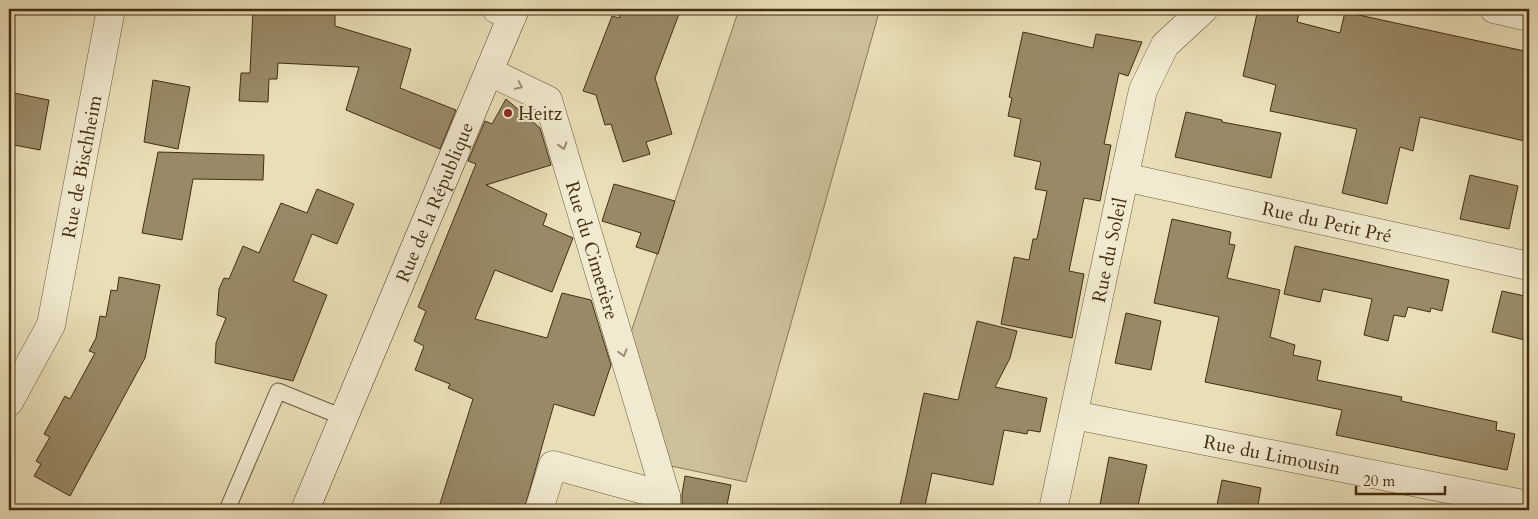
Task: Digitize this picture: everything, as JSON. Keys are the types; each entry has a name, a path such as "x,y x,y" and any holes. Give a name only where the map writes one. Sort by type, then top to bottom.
{"street":[{"name":"Rue de Bischheim","path":"9,402 51,325 111,9"},
{"name":"Rue du Soleil","path":"1053,510 1143,90 1165,45 1204,9"},
{"path":"1494,9 1529,17"},
{"name":"Rue de la République","path":"305,510 490,72 508,11"},
{"name":"Rue du Cimetière","path":"490,72 548,100 656,463 666,503"},
{"name":"Rue du Petit Pré","path":"1124,177 1529,266"},
{"name":"Rue du Limousin","path":"1074,415 1529,505"},
{"path":"539,510 553,465 666,503"}],"lane":[{"path":"227,510 278,391 349,407"}],"shaded area":[{"path":"739,9 880,9 746,482 671,466 629,338"}],"building":[{"path":"622,9 666,9 679,14 655,78 672,134 646,142 650,154 623,162 611,124 605,125 596,95 583,91 612,16 619,18"},
{"path":"1258,9 1300,9 1297,22 1340,33 1345,12 1529,52 1529,142 1420,117 1413,151 1400,147 1387,204 1342,193 1357,129 1270,111 1276,85 1243,76"},
{"path":"253,10 335,14 335,26 411,49 400,88 456,110 440,149 346,110 359,67 278,63 277,79 269,79 268,102 239,101 241,73 250,73"},
{"path":"1023,32 1093,48 1096,34 1142,42 1128,76 1119,73 1104,144 1111,145 1100,201 1084,198 1069,271 1084,274 1072,338 1001,324 1014,257 1029,260 1033,239 1037,239 1047,191 1035,189 1041,162 1014,156 1021,119 1008,116 1012,98 1009,97"},
{"path":"153,80 190,87 178,149 144,142"},
{"path":"9,92 49,100 40,150 9,144"},
{"path":"506,99 540,128 551,165 486,185 547,214 543,225 573,238 552,292 495,270 475,319 547,338 562,293 591,300 611,365 594,416 554,404 524,510 438,510 473,399 448,388 450,384 415,370 424,346 414,341 426,311 418,307 476,164 468,161 485,121 492,124"},
{"path":"1186,112 1222,120 1222,122 1281,133 1271,178 1175,157"},
{"path":"158,152 264,155 263,180 193,179 182,240 142,233"},
{"path":"1470,175 1518,186 1509,229 1460,219"},
{"path":"614,184 675,201 658,254 636,247 641,233 602,221"},
{"path":"317,189 354,204 337,244 312,234 293,281 327,295 293,381 215,363 216,343 226,318 217,315 219,289 224,278 229,279 243,246 259,253 281,203 307,213"},
{"path":"1172,219 1231,232 1229,244 1235,245 1227,278 1280,290 1270,337 1295,345 1293,355 1321,361 1317,380 1402,397 1401,401 1497,422 1496,430 1515,434 1507,470 1336,435 1342,410 1205,382 1219,317 1154,303"},
{"path":"1295,246 1449,280 1442,311 1431,308 1430,312 1408,307 1405,317 1394,315 1388,341 1364,335 1372,299 1323,289 1320,302 1284,294"},
{"path":"119,277 160,285 145,358 70,496 34,476 41,464 36,461 50,437 44,434 65,396 70,399 95,353 89,351 96,338 100,316 106,317 111,290 117,291"},
{"path":"1502,291 1529,297 1529,341 1492,332"},
{"path":"1126,313 1161,321 1151,370 1115,363"},
{"path":"977,321 1017,331 1010,358 995,387 1047,398 1040,432 1028,430 1027,434 1004,430 993,485 932,473 924,510 899,510 924,393 958,400"},
{"path":"1109,457 1147,465 1137,510 1099,510"},
{"path":"685,476 731,485 726,510 682,510"},
{"path":"1222,480 1261,488 1257,510 1216,510"}],"place":[{"name":"Heitz","path":"508,113"}]}
